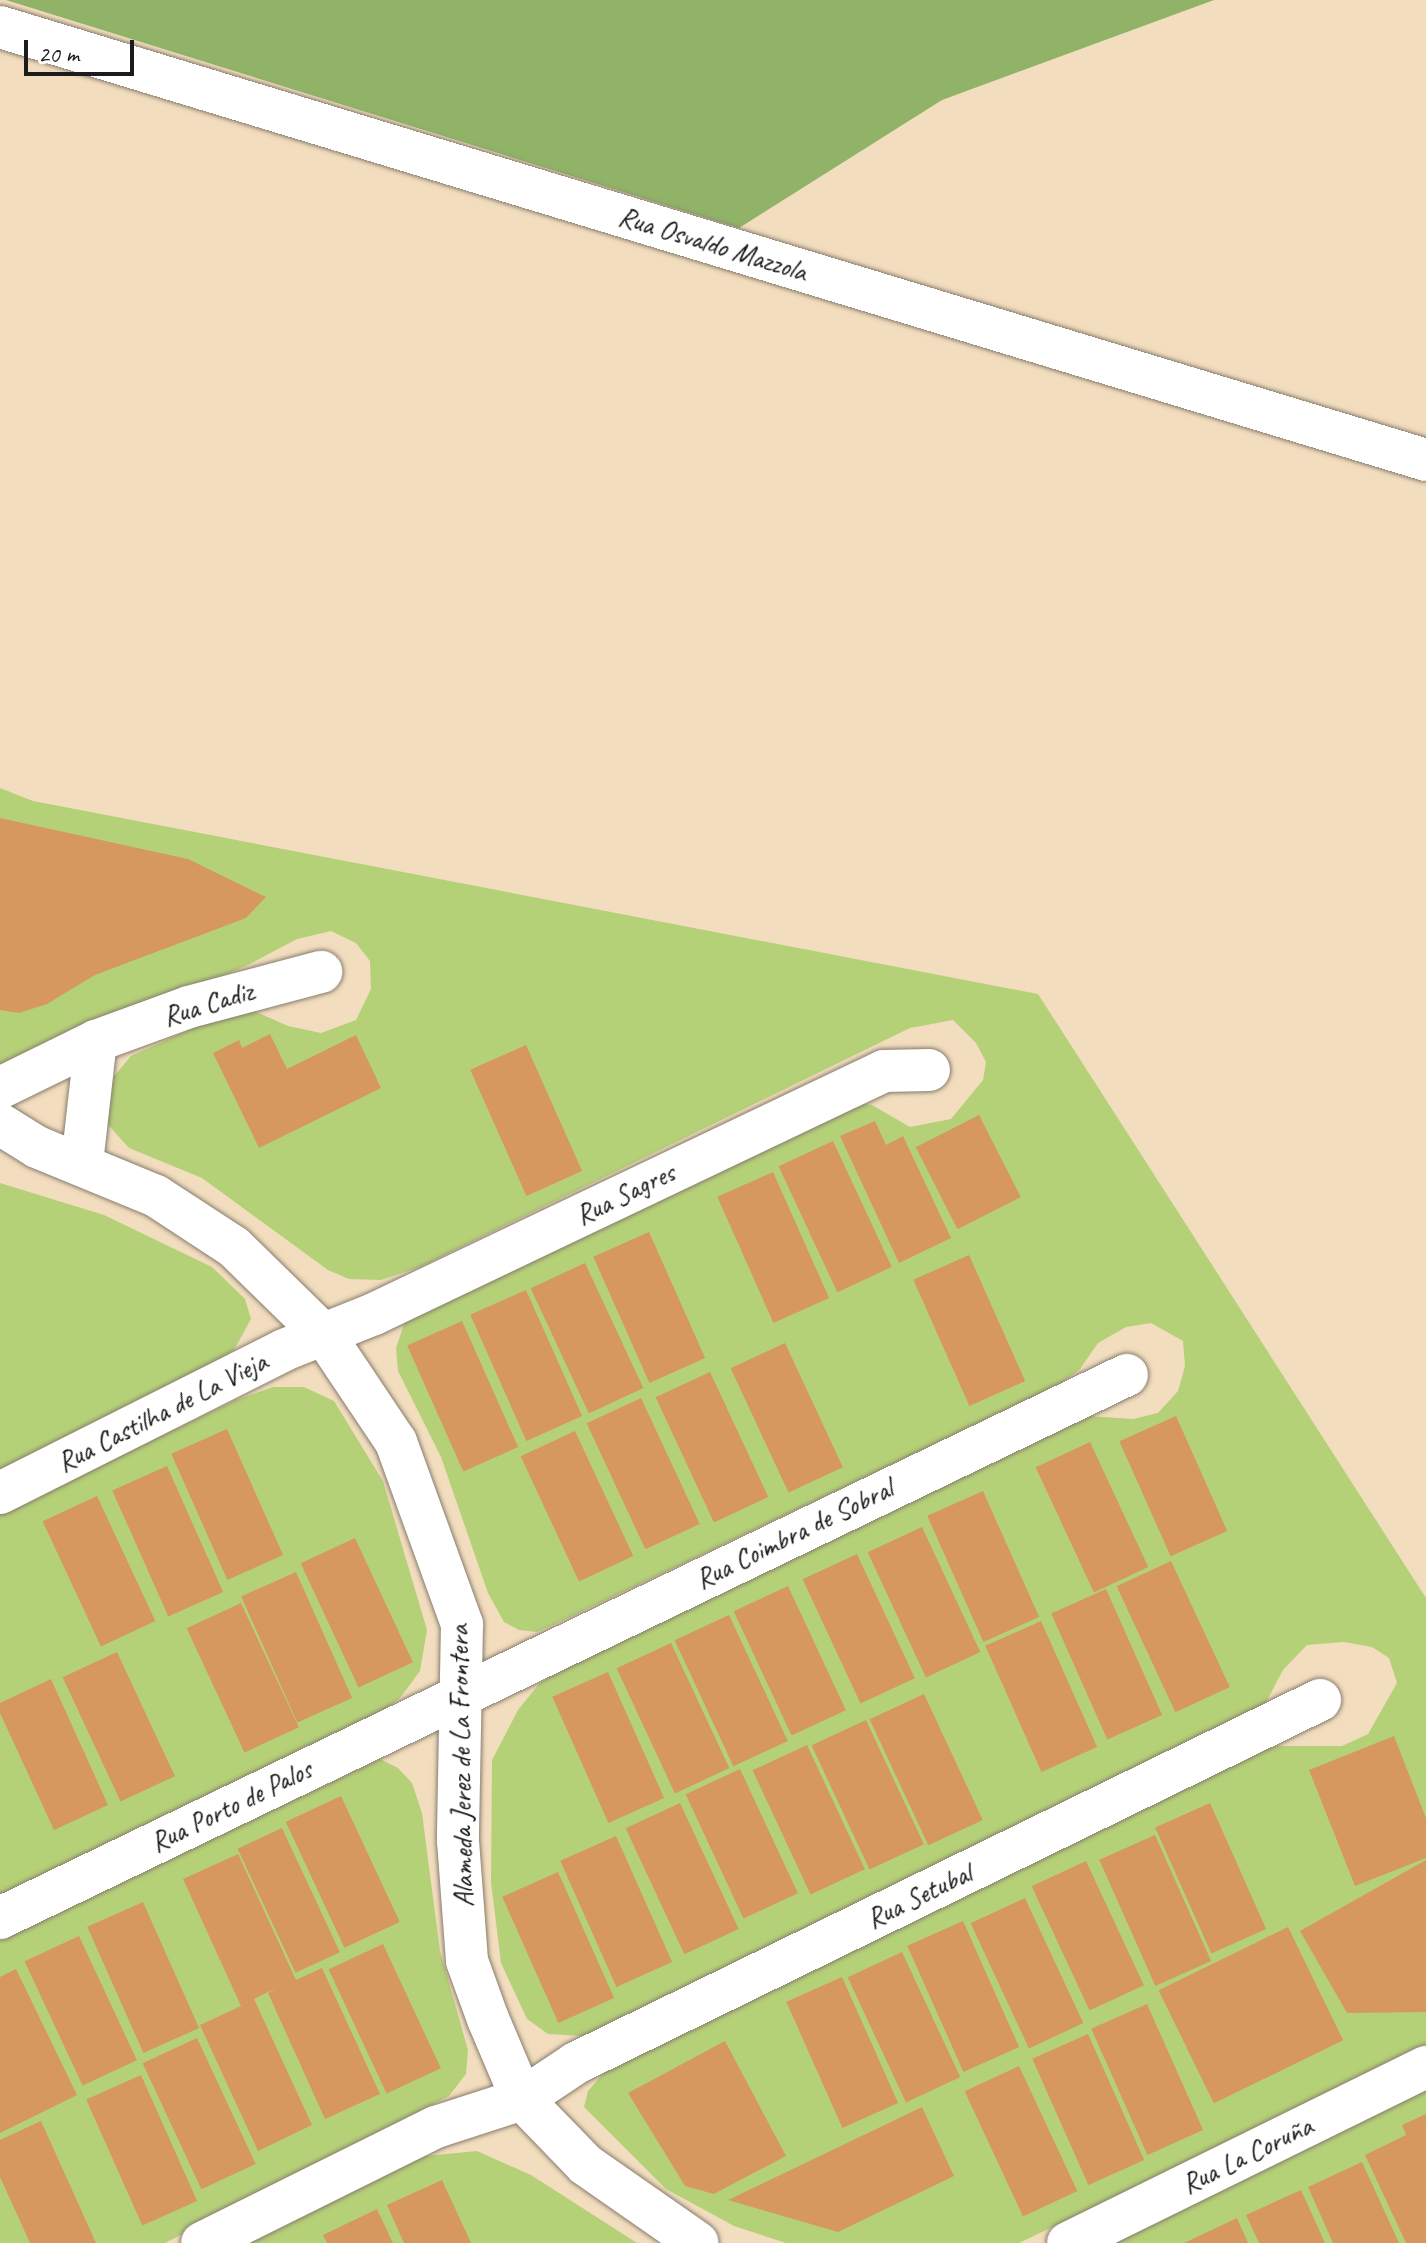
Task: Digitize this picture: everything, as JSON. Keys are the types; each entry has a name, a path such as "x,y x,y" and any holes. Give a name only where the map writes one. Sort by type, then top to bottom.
{"street":[{"name":"Rua Osvaldo Mazzola","path":"0,27 1426,460"},
{"name":"Rua Cadiz","path":"0,1088 96,1041 189,1007 321,972"},
{"path":"82,1163 96,1041"},
{"name":"Rua Sagres","path":"325,1336 884,1071 929,1070"},
{"name":"Alameda Jerez de La Frontera","path":"0,1124 19,1148 82,1163 156,1196 234,1247 325,1336 396,1442 435,1540 462,1624 458,1841 467,1961 522,2099 586,2165 698,2243"},
{"name":"Rua Castilha de La Vieja","path":"0,1493 284,1350 325,1336"},
{"name":"Rua Coimbra de Sobral","path":"461,1693 1127,1375"},
{"name":"Rua Porto de Palos","path":"0,1918 461,1693"},
{"name":"Rua Setubal","path":"202,2243 436,2127 522,2099 576,2063 1320,1700"},
{"name":"Rua La Coruña","path":"1068,2243 1426,2067"}],"green space":[{"path":"6,0 1214,0 942,100 739,228"},
{"path":"0,788 33,801 1038,994 1426,1598 1426,2048 1019,2243 786,2243 734,2226 666,2189 584,2107 588,2091 608,2068 1215,1769 1276,1746 1342,1746 1368,1734 1397,1683 1389,1658 1372,1647 1344,1642 1307,1645 1283,1670 1264,1706 629,2023 582,2036 548,2034 527,2019 501,1963 491,1882 492,1760 518,1710 539,1684 566,1665 1073,1415 1133,1419 1158,1413 1178,1391 1185,1366 1183,1341 1151,1323 1126,1327 1098,1343 1080,1369 1057,1386 568,1618 537,1632 519,1630 504,1622 488,1593 441,1457 398,1371 396,1348 405,1321 858,1103 872,1105 910,1127 951,1119 983,1080 986,1062 976,1043 953,1020 910,1028 420,1267 381,1280 349,1279 328,1270 202,1178 129,1148 104,1120 100,1093 131,1056 243,1006 288,1026 321,1033 356,1020 371,989 370,961 356,943 331,931 297,939 248,965 0,1071"},
{"path":"0,1183 104,1215 212,1267 245,1299 251,1319 234,1350 193,1377 0,1472"},
{"path":"273,1387 304,1387 334,1401 383,1481 427,1630 420,1671 400,1698 370,1721 0,1897 0,1514 236,1400"},
{"path":"380,1759 398,1768 412,1783 422,1813 440,1951 468,2050 466,2074 449,2096 165,2243 0,2243 0,1939"},
{"path":"1426,2090 1426,2243 1115,2243"},
{"path":"477,2151 531,2175 637,2243 241,2243 415,2157"}],"building":[{"path":"0,818 188,859 266,897 246,918 95,975 47,1004 19,1013 0,1010"},
{"path":"270,1034 287,1069 356,1035 381,1088 259,1148 213,1053 239,1040 242,1048"},
{"path":"526,1045 582,1171 526,1196 470,1070"},
{"path":"979,1115 1021,1197 958,1229 916,1147"},
{"path":"875,1121 886,1145 903,1136 951,1238 899,1263 840,1136"},
{"path":"833,1141 892,1267 837,1292 779,1166"},
{"path":"773,1172 829,1298 773,1323 717,1197"},
{"path":"649,1232 705,1358 649,1383 593,1257"},
{"path":"969,1255 1025,1381 969,1406 913,1280"},
{"path":"585,1263 643,1388 589,1413 531,1288"},
{"path":"526,1290 582,1416 526,1441 470,1315"},
{"path":"462,1321 518,1447 463,1471 407,1345"},
{"path":"785,1343 843,1467 789,1493 731,1368"},
{"path":"710,1372 768,1497 714,1522 656,1397"},
{"path":"641,1398 700,1524 645,1549 587,1423"},
{"path":"1176,1416 1227,1531 1171,1556 1119,1441"},
{"path":"227,1429 283,1555 227,1580 171,1454"},
{"path":"575,1431 633,1556 579,1581 521,1456"},
{"path":"1090,1442 1148,1567 1094,1592 1036,1467"},
{"path":"167,1466 223,1592 168,1616 112,1490"},
{"path":"983,1491 1039,1617 983,1642 927,1516"},
{"path":"97,1496 155,1621 101,1646 43,1521"},
{"path":"922,1527 980,1652 926,1677 868,1552"},
{"path":"355,1538 413,1662 359,1688 301,1563"},
{"path":"857,1554 915,1678 861,1704 803,1579"},
{"path":"1171,1561 1230,1687 1175,1712 1117,1586"},
{"path":"296,1572 352,1698 297,1722 241,1596"},
{"path":"788,1586 846,1710 792,1736 734,1611"},
{"path":"1106,1589 1162,1715 1107,1739 1051,1613"},
{"path":"241,1603 299,1727 245,1753 187,1628"},
{"path":"729,1615 788,1741 733,1766 675,1640"},
{"path":"1041,1621 1097,1747 1041,1772 985,1646"},
{"path":"671,1643 729,1768 675,1793 617,1668"},
{"path":"117,1652 175,1776 121,1802 63,1677"},
{"path":"608,1672 664,1798 608,1823 552,1697"},
{"path":"51,1679 108,1805 54,1830 0,1713 0,1703"},
{"path":"924,1694 983,1820 928,1845 870,1719"},
{"path":"866,1720 924,1844 870,1870 812,1745"},
{"path":"1394,1736 1426,1818 1426,1858 1355,1886 1309,1770"},
{"path":"807,1745 865,1869 811,1895 753,1770"},
{"path":"740,1769 798,1893 744,1919 686,1794"},
{"path":"341,1796 400,1922 344,1948 286,1822"},
{"path":"680,1803 739,1929 684,1954 626,1828"},
{"path":"1210,1803 1266,1929 1211,1953 1155,1827"},
{"path":"282,1828 340,1952 295,1973 238,1849"},
{"path":"1155,1835 1211,1961 1155,1986 1099,1860"},
{"path":"616,1836 672,1962 616,1987 560,1861"},
{"path":"238,1854 296,1980 322,1968 380,2094 325,2119 268,1993 278,1987 254,1999 312,2125 258,2151 200,2025 241,2006 183,1879"},
{"path":"1426,1860 1426,2012 1347,2013 1300,1931"},
{"path":"1086,1861 1144,1985 1090,2011 1032,1886"},
{"path":"558,1872 614,1998 558,2023 502,1897"},
{"path":"1025,1898 1083,2023 1029,2048 971,1923"},
{"path":"143,1902 199,2028 143,2053 87,1927"},
{"path":"963,1921 1019,2047 963,2072 907,1946"},
{"path":"1288,1927 1343,2040 1214,2103 1159,1990"},
{"path":"79,1936 137,2060 83,2086 25,1961"},
{"path":"383,1944 441,2068 387,2094 329,1969"},
{"path":"902,1952 960,2077 906,2102 848,1977"},
{"path":"16,1969 77,2095 0,2133 0,1977"},
{"path":"842,1977 898,2103 842,2128 786,2002"},
{"path":"1147,2004 1203,2130 1147,2155 1091,2029"},
{"path":"1088,2034 1144,2160 1088,2185 1032,2059"},
{"path":"197,2038 256,2164 201,2189 143,2063"},
{"path":"725,2041 786,2156 714,2194 685,2186 628,2093"},
{"path":"1019,2066 1077,2191 1023,2216 965,2091"},
{"path":"141,2075 197,2201 142,2225 86,2099"},
{"path":"922,2107 954,2176 838,2232 728,2200"},
{"path":"1426,2114 1426,2243 1406,2243 1365,2155 1406,2135 1402,2125"},
{"path":"41,2121 96,2243 30,2243 0,2177 0,2140"},
{"path":"1362,2162 1399,2243 1333,2243 1308,2187"},
{"path":"442,2180 471,2243 404,2243 387,2205"},
{"path":"1301,2190 1325,2243 1259,2243 1246,2215"},
{"path":"377,2209 393,2243 327,2243 323,2235"},
{"path":"1237,2218 1248,2243 1184,2243"}]}
